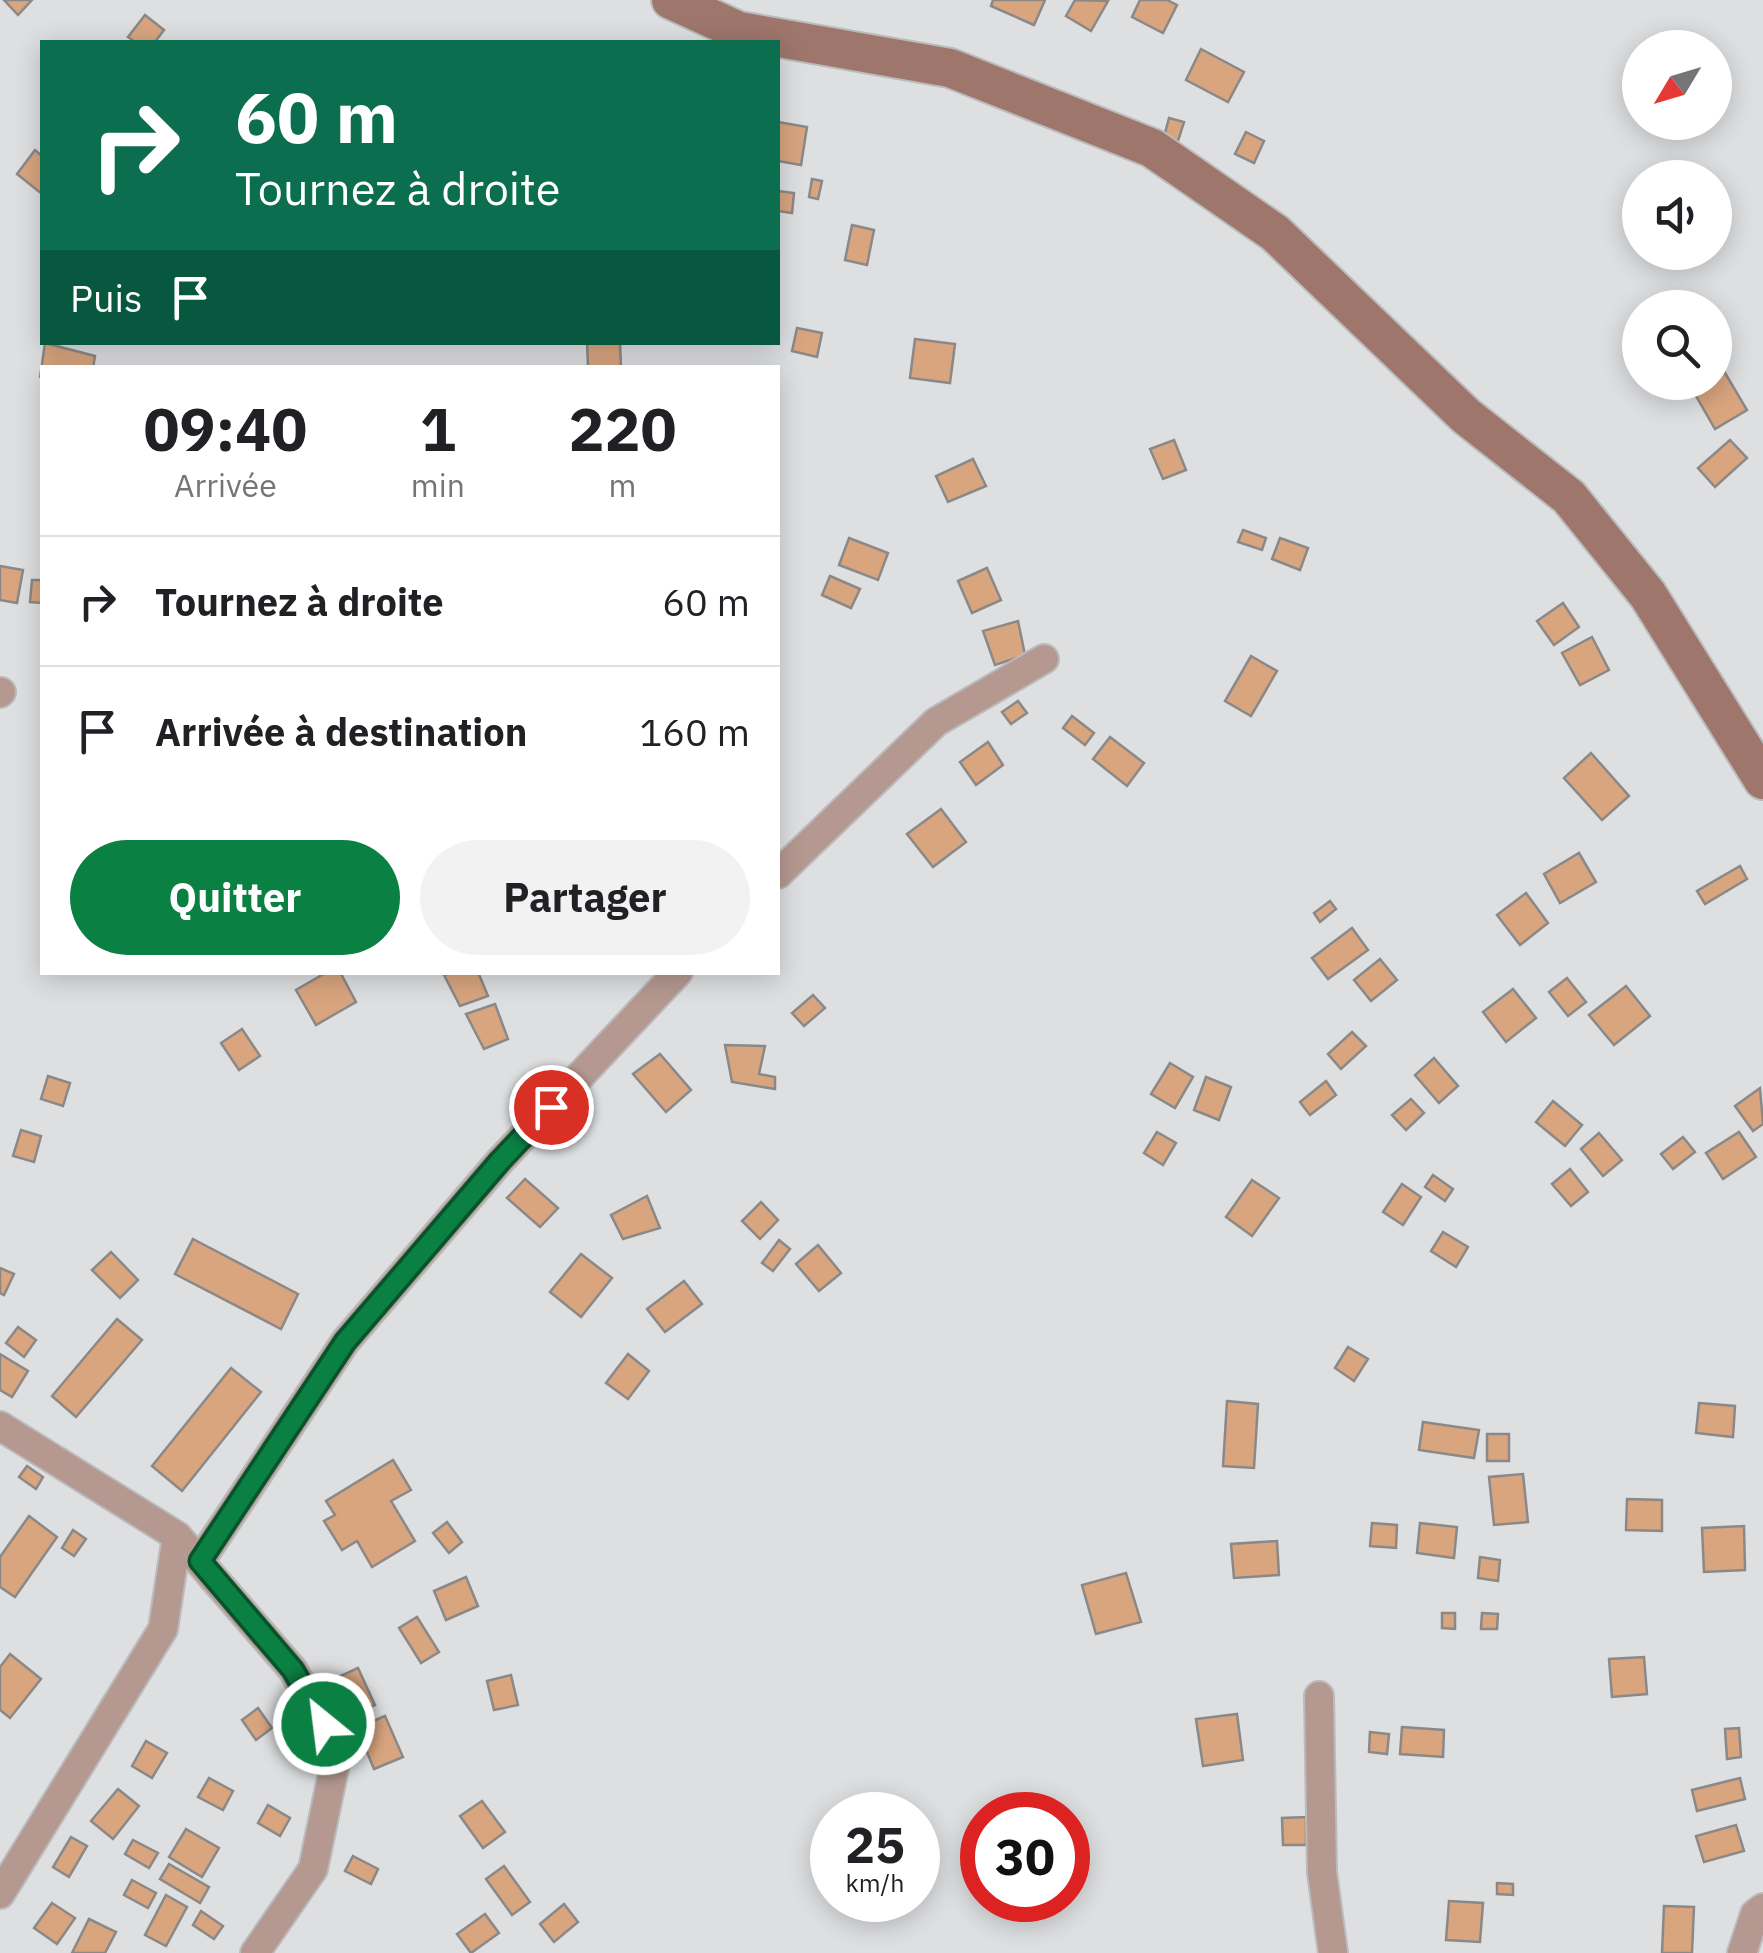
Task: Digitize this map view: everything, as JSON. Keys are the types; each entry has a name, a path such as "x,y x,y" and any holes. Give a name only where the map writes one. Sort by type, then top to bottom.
{"street":[{"path":"671,0 739,32 950,68 1152,148 1275,232 1466,416 1569,497 1648,595 1763,780"},
{"path":"780,872 936,722 1044,659"},
{"path":"200,1561 345,1342 500,1161 675,975"},
{"path":"0,1426 177,1536 293,1670 338,1750 313,1869 255,1953"},
{"path":"0,1894 162,1629 177,1536"},
{"path":"1319,1696 1322,1872 1332,1953"},
{"path":"1742,1953 1755,1914 1763,1908"}],"building":[{"path":"4,0 32,0 18,15"},
{"path":"993,0 1045,0 1034,25 991,6"},
{"path":"1075,0 1108,1 1091,31 1066,16"},
{"path":"1140,0 1167,0 1177,5 1163,33 1132,17"},
{"path":"145,15 164,30 156,40 128,37"},
{"path":"1201,49 1244,72 1228,102 1186,80"},
{"path":"1169,118 1184,122 1178,141 1164,137"},
{"path":"780,122 807,127 801,165 780,161"},
{"path":"1246,132 1264,141 1254,163 1235,154"},
{"path":"35,150 40,154 40,192 17,174"},
{"path":"812,179 822,181 818,199 809,197"},
{"path":"780,191 794,193 792,213 780,211"},
{"path":"852,225 874,230 867,265 845,260"},
{"path":"797,328 822,333 817,357 792,351"},
{"path":"915,339 955,344 950,383 910,378"},
{"path":"45,345 95,356 94,365 42,365"},
{"path":"587,345 620,345 621,365 588,365"},
{"path":"1732,385 1747,410 1715,429 1698,400 1732,400"},
{"path":"1174,440 1186,470 1163,479 1150,449"},
{"path":"1730,440 1747,458 1715,487 1698,468"},
{"path":"973,459 986,486 948,502 936,476"},
{"path":"1243,530 1266,538 1262,550 1238,542"},
{"path":"849,538 888,553 878,580 839,565"},
{"path":"1280,538 1308,548 1300,570 1272,559"},
{"path":"0,566 23,570 17,603 0,600"},
{"path":"987,568 1001,600 972,613 958,581"},
{"path":"830,576 860,589 851,608 822,595"},
{"path":"32,580 40,580 40,603 30,602"},
{"path":"1563,603 1579,627 1554,645 1537,621"},
{"path":"1018,621 1025,655 995,665 983,631"},
{"path":"1592,637 1609,670 1580,685 1562,653"},
{"path":"1251,656 1277,671 1251,716 1225,701"},
{"path":"1018,701 1027,713 1011,724 1002,712"},
{"path":"1072,716 1094,733 1085,745 1063,728"},
{"path":"1110,737 1144,763 1127,786 1093,759"},
{"path":"988,742 1003,765 976,785 960,762"},
{"path":"1591,753 1629,796 1602,820 1564,778"},
{"path":"941,809 966,842 933,867 907,834"},
{"path":"1579,853 1596,882 1560,903 1544,874"},
{"path":"1740,866 1747,879 1705,904 1697,891"},
{"path":"1526,893 1548,923 1520,945 1497,915"},
{"path":"1330,901 1336,909 1320,922 1314,913"},
{"path":"1352,928 1368,950 1328,979 1312,958"},
{"path":"1380,959 1397,980 1371,1001 1354,980"},
{"path":"322,975 342,975 356,1002 316,1025 296,990"},
{"path":"444,975 479,975 488,996 460,1006"},
{"path":"1567,978 1586,1002 1568,1016 1549,992"},
{"path":"1626,986 1650,1016 1614,1045 1589,1015"},
{"path":"1513,989 1536,1018 1506,1042 1483,1012"},
{"path":"813,995 825,1008 804,1026 792,1013"},
{"path":"495,1004 508,1039 484,1049 466,1014"},
{"path":"242,1029 260,1056 239,1070 221,1043"},
{"path":"1352,1032 1366,1046 1341,1069 1328,1054"},
{"path":"725,1045 765,1046 759,1074 775,1077 775,1089 732,1082"},
{"path":"660,1054 691,1090 666,1112 633,1074"},
{"path":"1434,1058 1458,1086 1439,1103 1415,1075"},
{"path":"1170,1063 1193,1077 1175,1108 1151,1094"},
{"path":"48,1076 70,1083 63,1106 41,1099"},
{"path":"1206,1077 1231,1087 1219,1120 1194,1110"},
{"path":"1326,1081 1336,1095 1310,1115 1300,1102"},
{"path":"1760,1088 1763,1124 1753,1131 1735,1106"},
{"path":"1411,1099 1424,1113 1406,1130 1392,1115"},
{"path":"1553,1101 1582,1125 1565,1146 1536,1122"},
{"path":"21,1130 41,1136 34,1162 13,1156"},
{"path":"1157,1132 1176,1143 1163,1165 1144,1153"},
{"path":"1739,1132 1756,1157 1723,1179 1706,1153"},
{"path":"1599,1133 1622,1160 1603,1176 1581,1149"},
{"path":"1683,1137 1695,1152 1673,1169 1661,1154"},
{"path":"1570,1169 1588,1192 1571,1206 1552,1184"},
{"path":"1433,1175 1453,1189 1445,1201 1425,1187"},
{"path":"525,1179 558,1208 540,1227 507,1198"},
{"path":"1252,1180 1279,1198 1252,1236 1226,1217"},
{"path":"1402,1184 1421,1197 1403,1225 1383,1212"},
{"path":"647,1196 660,1228 623,1239 611,1215"},
{"path":"761,1202 778,1220 760,1239 742,1221"},
{"path":"1443,1232 1468,1247 1456,1267 1431,1251"},
{"path":"193,1239 298,1294 281,1329 175,1274"},
{"path":"779,1240 790,1249 773,1271 762,1263"},
{"path":"818,1245 841,1273 819,1291 796,1264"},
{"path":"111,1252 138,1280 120,1298 92,1270"},
{"path":"581,1254 612,1278 581,1317 550,1292"},
{"path":"0,1268 14,1274 4,1295 0,1293"},
{"path":"684,1281 702,1304 665,1332 647,1309"},
{"path":"117,1319 142,1340 76,1417 52,1396"},
{"path":"18,1327 36,1340 24,1357 6,1343"},
{"path":"1348,1347 1368,1359 1354,1381 1335,1368"},
{"path":"0,1354 28,1371 12,1397 0,1390"},
{"path":"628,1354 649,1371 628,1399 606,1383"},
{"path":"231,1368 261,1392 182,1491 152,1466"},
{"path":"1227,1401 1258,1404 1254,1468 1223,1466"},
{"path":"1699,1403 1735,1406 1733,1437 1696,1433"},
{"path":"1423,1422 1479,1430 1474,1458 1419,1450"},
{"path":"1487,1434 1509,1434 1509,1461 1487,1461"},
{"path":"393,1460 411,1490 391,1501 415,1541 372,1567 357,1541 342,1550 324,1521 335,1515 326,1501"},
{"path":"27,1466 43,1477 36,1489 19,1477"},
{"path":"1523,1474 1528,1522 1494,1525 1489,1477"},
{"path":"1627,1499 1662,1500 1662,1531 1626,1530"},
{"path":"29,1516 57,1537 15,1597 0,1587 0,1557"},
{"path":"447,1522 462,1542 449,1553 433,1533"},
{"path":"1372,1523 1397,1525 1396,1548 1370,1546"},
{"path":"1420,1523 1457,1527 1454,1558 1417,1553"},
{"path":"1744,1526 1745,1570 1704,1572 1702,1528"},
{"path":"73,1530 86,1539 74,1556 62,1548"},
{"path":"1277,1541 1279,1575 1234,1578 1231,1544"},
{"path":"1480,1557 1500,1560 1498,1581 1478,1578"},
{"path":"1126,1573 1141,1622 1096,1634 1082,1585"},
{"path":"466,1577 478,1606 446,1620 434,1591"},
{"path":"1442,1613 1455,1613 1455,1629 1442,1628"},
{"path":"1482,1613 1498,1614 1497,1629 1481,1629"},
{"path":"417,1617 439,1652 421,1663 399,1628"},
{"path":"10,1654 41,1679 10,1718 0,1710 0,1667"},
{"path":"1644,1657 1647,1694 1612,1697 1609,1659"},
{"path":"358,1668 375,1705 353,1714 336,1678"},
{"path":"511,1675 518,1705 494,1710 487,1681"},
{"path":"258,1708 272,1728 256,1740 242,1720"},
{"path":"1237,1714 1243,1760 1203,1766 1196,1719"},
{"path":"385,1716 403,1757 374,1769 357,1728"},
{"path":"1402,1727 1444,1730 1443,1757 1400,1754"},
{"path":"1739,1728 1741,1757 1727,1759 1725,1729"},
{"path":"1370,1732 1389,1734 1387,1754 1369,1752"},
{"path":"146,1741 167,1753 152,1778 132,1766"},
{"path":"209,1778 233,1791 223,1810 198,1797"},
{"path":"1740,1778 1745,1799 1697,1811 1692,1790"},
{"path":"118,1789 139,1806 113,1839 91,1821"},
{"path":"482,1801 505,1832 483,1848 460,1816"},
{"path":"268,1805 290,1818 280,1836 258,1823"},
{"path":"1306,1817 1306,1845 1283,1845 1282,1818"},
{"path":"1736,1825 1744,1851 1704,1862 1696,1836"},
{"path":"186,1829 219,1848 202,1877 169,1857"},
{"path":"71,1837 87,1846 69,1877 53,1867"},
{"path":"133,1840 158,1853 149,1868 125,1854"},
{"path":"353,1856 378,1869 371,1884 345,1871"},
{"path":"169,1864 209,1887 200,1903 160,1879"},
{"path":"504,1866 530,1902 512,1915 486,1879"},
{"path":"132,1880 156,1893 148,1908 124,1895"},
{"path":"1497,1883 1513,1884 1513,1895 1497,1894"},
{"path":"166,1895 187,1907 166,1946 145,1935"},
{"path":"1449,1901 1483,1903 1480,1942 1446,1940"},
{"path":"52,1903 75,1918 57,1944 34,1928"},
{"path":"564,1904 578,1922 554,1942 540,1924"},
{"path":"1664,1906 1694,1907 1692,1953 1662,1953"},
{"path":"201,1911 223,1926 214,1939 193,1925"},
{"path":"485,1914 499,1933 471,1953 457,1934"},
{"path":"89,1919 116,1932 105,1953 72,1953"}],"route":[{"path":"324,1724 293,1670 200,1561 345,1342 551,1107"}]}
